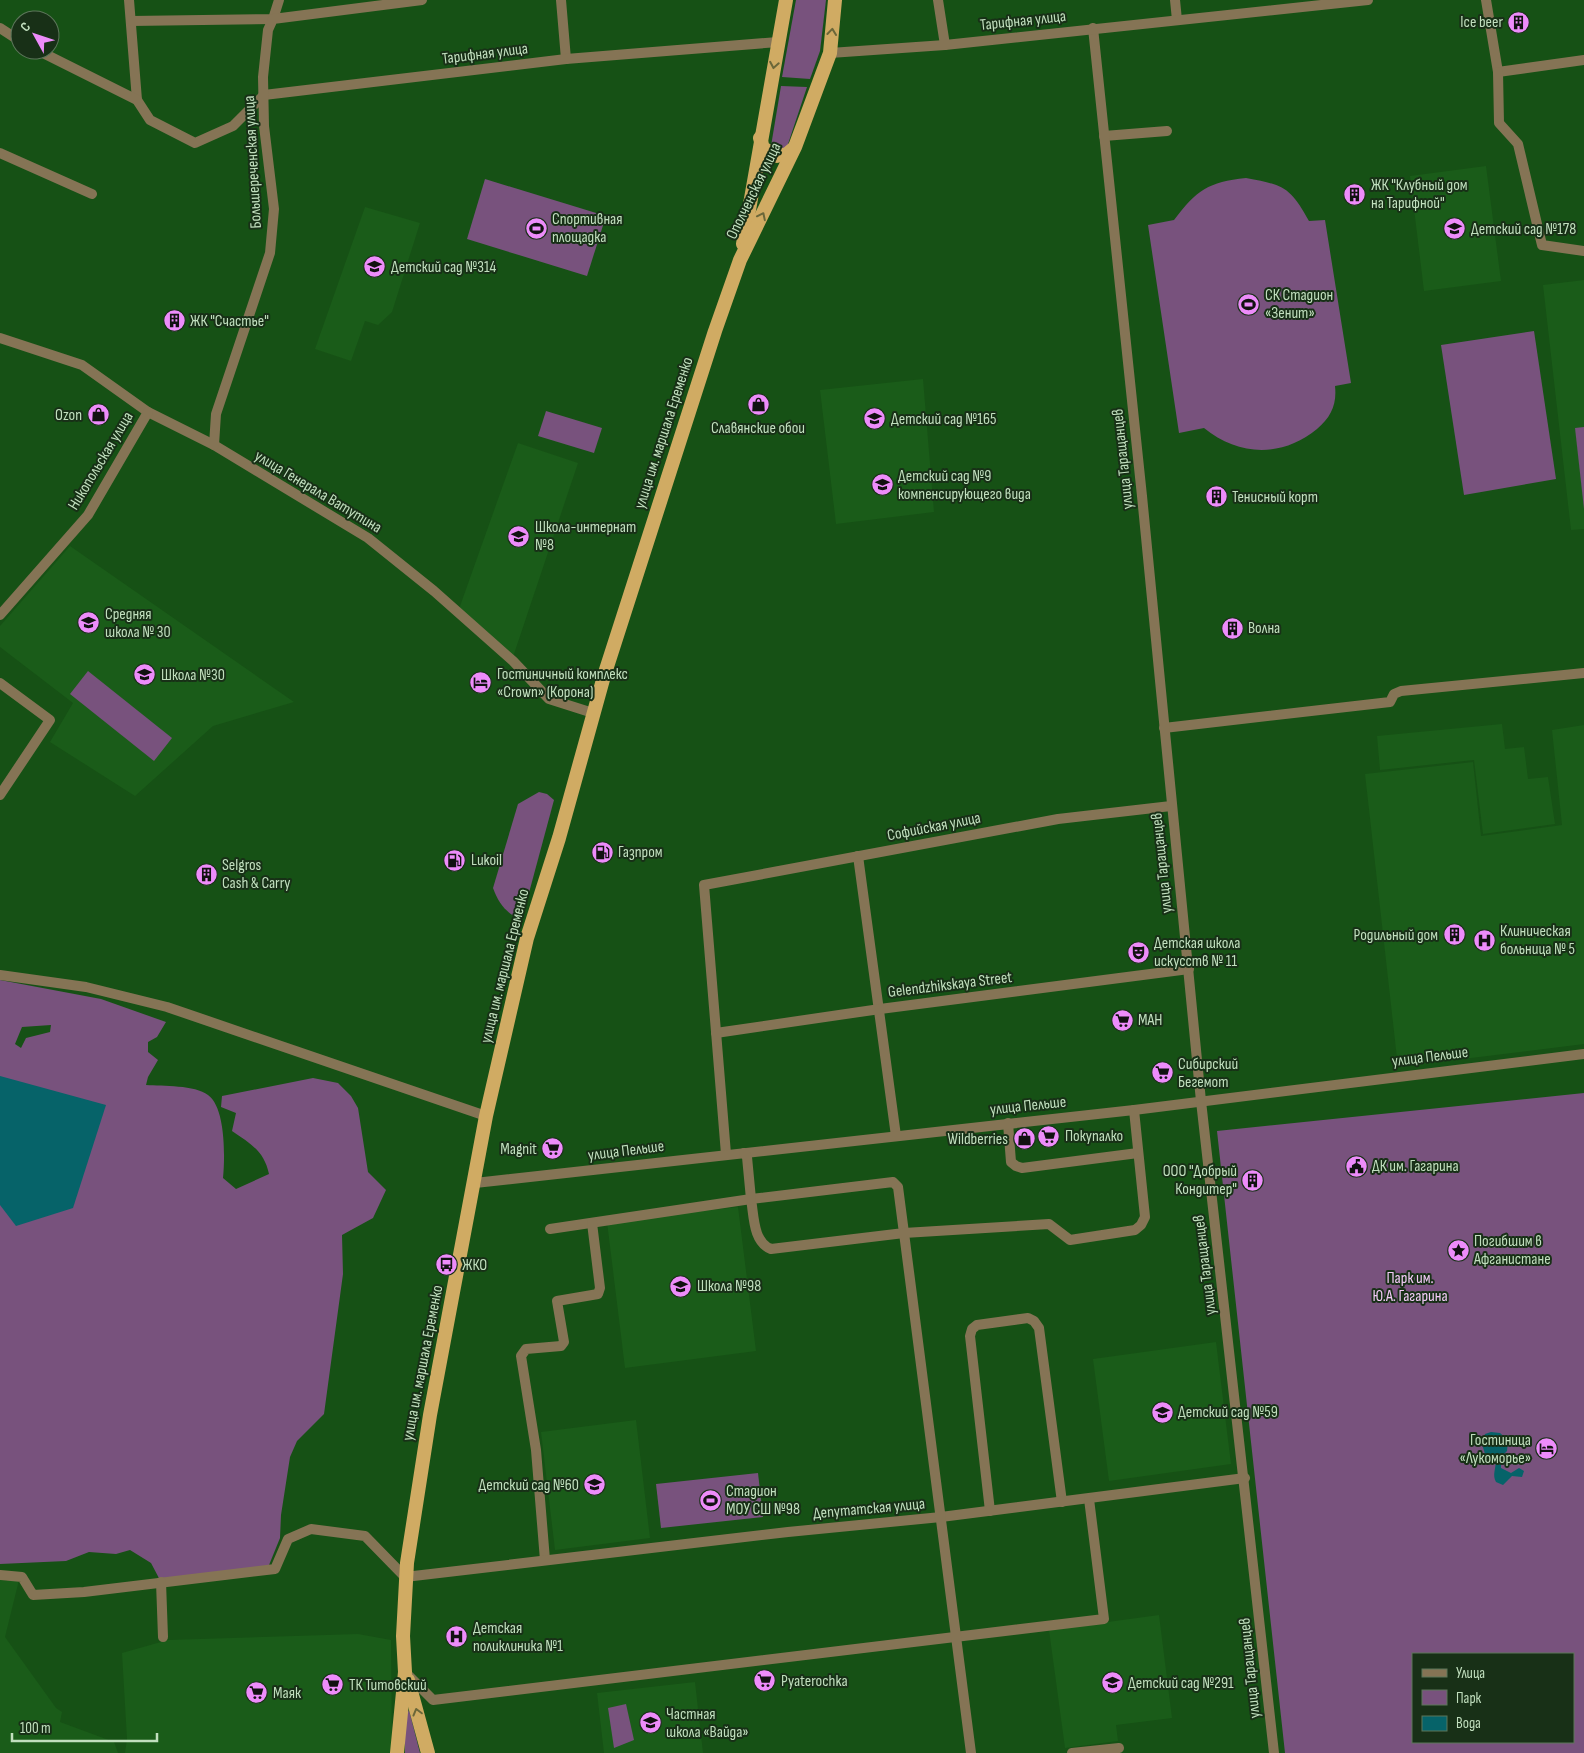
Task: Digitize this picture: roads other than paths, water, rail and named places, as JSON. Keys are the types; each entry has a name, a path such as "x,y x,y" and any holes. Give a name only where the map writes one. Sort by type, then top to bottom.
{"highway":[{"name":"Ополченская улица","path":"740,260 760,138 786,0"},
{"name":"Ополченская улица","path":"740,260 795,147 830,53 835,0"},
{"path":"760,138 763,148 776,156 787,154 795,147"},
{"name":"улица им. маршала Еременко","path":"397,1753 405,1672 403,1636 406,1576 430,1415 475,1183 486,1116 527,938 559,838 593,713 712,340 740,260"},
{"name":"улица им. маршала Еременко","path":"405,1672 428,1753"}],"street":[{"path":"129,0 137,100 150,120 196,143 233,126 264,95"},
{"name":"Большереченская улица","path":"214,445 216,414 270,253 274,209 264,126 263,77 268,30 279,0"},
{"path":"131,20 272,19 422,0"},
{"path":"561,0 566,59"},
{"path":"938,0 945,45"},
{"path":"1175,0 1177,20"},
{"name":"Тарифная улица","path":"830,53 945,45 1304,4 1368,0"},
{"path":"1486,0 1498,72 1499,124 1518,144 1542,245 1584,251"},
{"name":"улица Таращанцев","path":"1093,28 1201,1100 1274,1753"},
{"name":"Тарифная улица","path":"264,95 566,59 778,42"},
{"path":"57,60 137,100"},
{"path":"1498,72 1584,60"},
{"path":"1104,136 1167,131"},
{"path":"0,153 92,194"},
{"name":"улица Генерала Ватутина","path":"0,338 82,365 148,412 214,445 368,538 434,591 513,661 549,699 593,713"},
{"name":"Никопольская улица","path":"0,615 88,515 148,412"},
{"path":"1164,728 1390,702 1394,694 1401,690 1584,674"},
{"path":"0,683 50,720 0,795"},
{"name":"Софийская улица","path":"716,1033 704,885 1058,818 1171,806"},
{"path":"858,856 896,1136"},
{"name":"Gelendzhikskaya Street","path":"716,1033 880,1009 1188,969"},
{"path":"0,975 86,987 167,1007 486,1116"},
{"path":"716,1033 726,1154"},
{"name":"улица Пельше","path":"475,1183 1134,1110 1201,1100 1584,1054"},
{"path":"744,1153 747,1157 751,1198 759,1240 764,1246 771,1249 904,1233 1049,1224 1070,1240 1135,1230 1142,1225 1145,1217 1134,1110"},
{"path":"1008,1123 1011,1162 1022,1168 1138,1153"},
{"path":"550,1229 751,1198 893,1182 898,1187 957,1638 969,1753"},
{"path":"545,1560 536,1450 521,1356 526,1349 561,1346 564,1342 557,1301 598,1294 600,1288 592,1223"},
{"path":"990,1511 970,1336 972,1329 977,1325 1028,1318 1034,1321 1039,1328 1062,1502"},
{"name":"Депутатская улица","path":"406,1576 788,1532 941,1517 1244,1478"},
{"path":"405,1672 433,1700 1104,1619 1089,1499"},
{"path":"0,1576 22,1577 33,1595 84,1592 275,1569 288,1539 310,1529 365,1536 406,1576"},
{"path":"161,1582 163,1637"},
{"path":"1073,1753 1119,1748"}],"water":[{"path":"0,1076 106,1105 73,1208 16,1226 0,1205"},
{"path":"1491,1432 1500,1433 1508,1440 1507,1451 1501,1457 1501,1468 1511,1473 1519,1468 1524,1471 1522,1477 1512,1476 1503,1485 1496,1482 1494,1474 1496,1460 1485,1454 1482,1444 1485,1434"}],"place":[{"name":"Ice beer","path":"1519,22"},
{"name":"ЖК \"Клубный дом на Тарифной\"","path":"1355,194"},
{"name":"Спортивная площадка","path":"536,228"},
{"name":"Детский сад №178","path":"1455,229"},
{"name":"Детский сад №314","path":"375,267"},
{"name":"СК Стадион «Зенит»","path":"1249,304"},
{"name":"ЖК \"Счастье\"","path":"174,321"},
{"name":"Славянские обои","path":"758,404"},
{"name":"Ozon","path":"98,415"},
{"name":"Детский сад №165","path":"875,419"},
{"name":"Детский сад №9 компенсирующего вида","path":"882,485"},
{"name":"Тенисный корт","path":"1216,497"},
{"name":"Школа-интернат №8","path":"519,536"},
{"name":"Средняя школа № 30","path":"89,623"},
{"name":"Волна","path":"1232,628"},
{"name":"Школа №30","path":"145,675"},
{"name":"Гостиничный комплекс «Crown» (Корона)","path":"481,683"},
{"name":"Газпром","path":"602,852"},
{"name":"Lukoil","path":"455,860"},
{"name":"Selgros Cash & Carry","path":"206,874"},
{"name":"Родильный дом","path":"1454,935"},
{"name":"Клиническая больница № 5","path":"1484,940"},
{"name":"Детская школа искусств № 11","path":"1138,952"},
{"name":"МАН","path":"1122,1020"},
{"name":"Сибирский Бегемот","path":"1162,1073"},
{"name":"Покупалко","path":"1049,1136"},
{"name":"Wildberries","path":"1024,1139"},
{"name":"Magnit","path":"553,1149"},
{"name":"ДК им. Гагарина","path":"1356,1166"},
{"name":"ООО \"Добрый Кондитер\"","path":"1253,1180"},
{"name":"Погибшим в Афганистане","path":"1458,1250"},
{"name":"ЖКО","path":"446,1265"},
{"name":"Школа №98","path":"681,1286"},
{"name":"Детский сад №59","path":"1162,1412"},
{"name":"Гостиница «Лукоморье»","path":"1547,1449"},
{"name":"Детский сад №60","path":"595,1485"},
{"name":"Стадион МОУ СШ №98","path":"710,1500"},
{"name":"Детская поликлиника №1","path":"457,1637"},
{"name":"Pyaterochka","path":"765,1681"},
{"name":"Детский сад №291","path":"1112,1683"},
{"name":"ТК Титовский","path":"333,1685"},
{"name":"Маяк","path":"257,1693"},
{"name":"Частная школа «Вайда»","path":"650,1723"}],"park label":[{"name":"Парк им. Ю.А. Гагарина","path":"1410,1287"}]}
